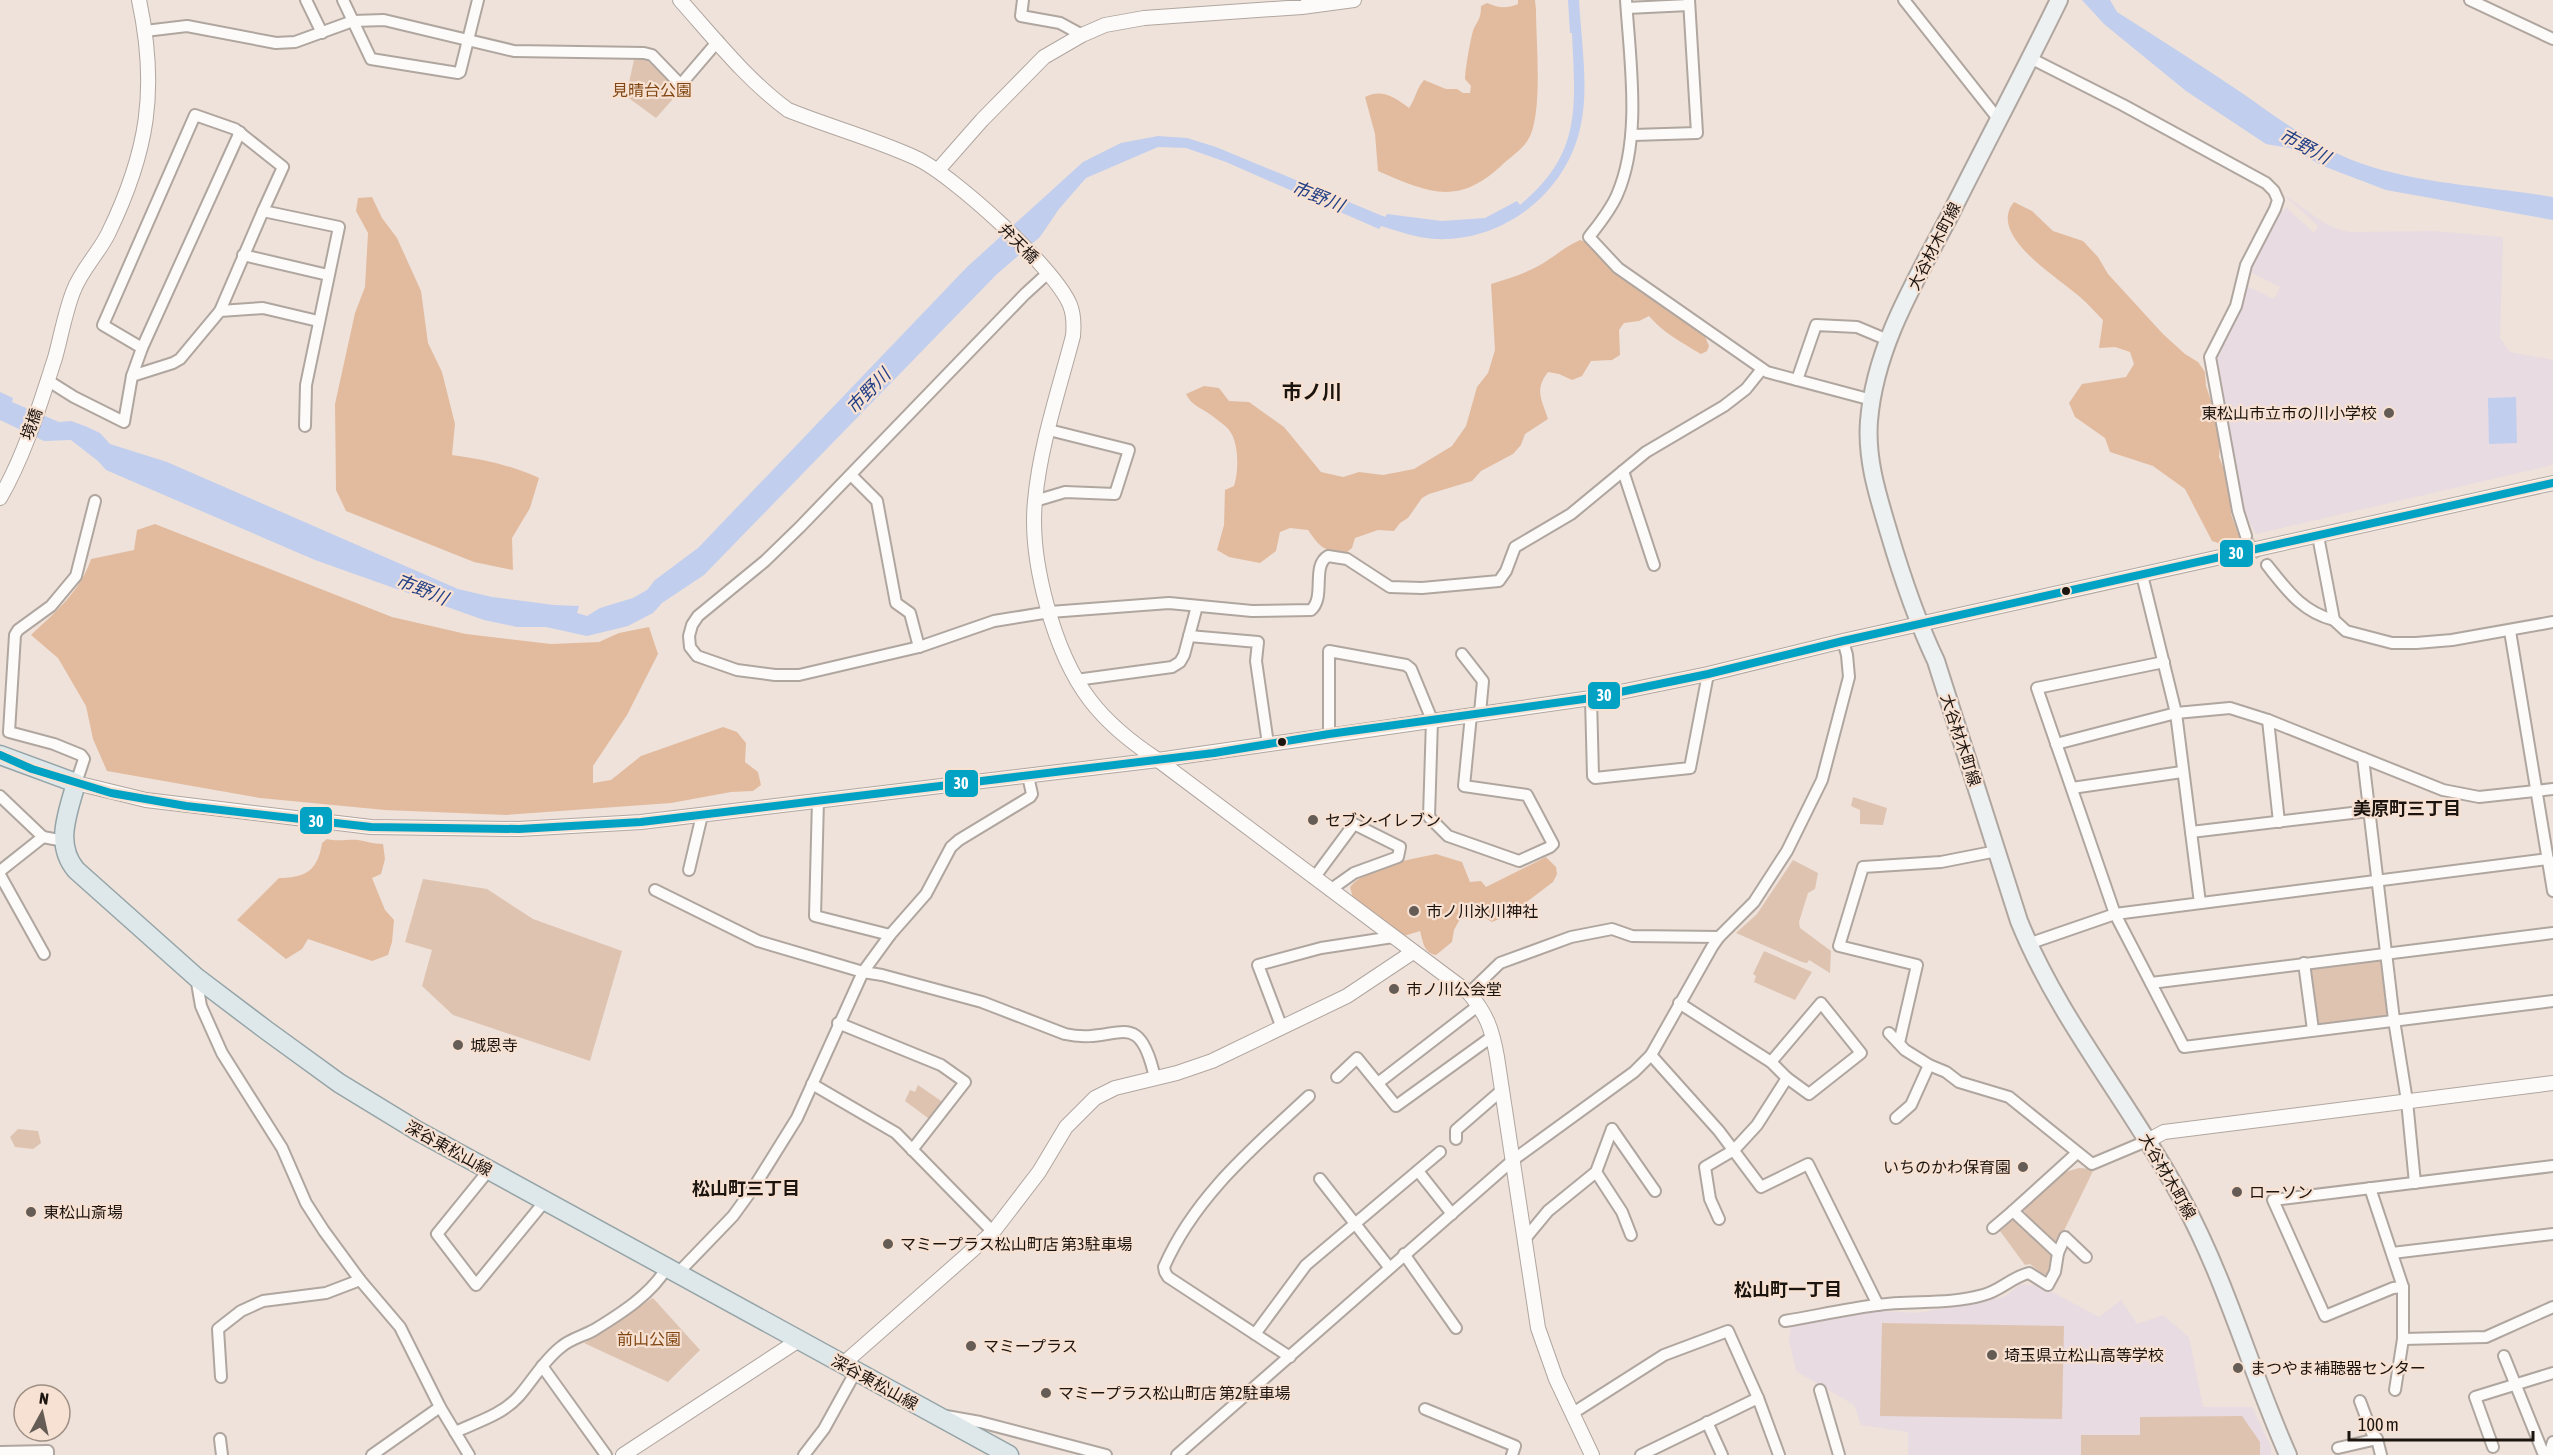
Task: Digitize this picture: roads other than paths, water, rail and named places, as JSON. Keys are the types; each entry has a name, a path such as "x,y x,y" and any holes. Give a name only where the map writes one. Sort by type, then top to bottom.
{"main road":[{"name":"大谷材木町線","path":"2057,4 1888,340 1872,400 1869,448 1875,485 1919,626 1936,661 2028,944 2077,1031 2149,1140 2196,1225 2288,1455"},
{"path":"0,755 76,783 66,822 64,841"},
{"name":"深谷東松山線","path":"64,841 69,861 76,870 196,977 339,1083 416,1130 1008,1455"}],"street":[{"name":"境橋","path":"0,498 20,456 45,386 73,291 108,234 138,160 149,104 145,31 139,0"},
{"path":"306,0 322,33"},
{"path":"343,0 373,60 458,73 478,0"},
{"name":"弁天橋","path":"681,0 759,86 788,110 917,158 938,170 989,213 1048,273 1067,299 1074,321 1073,336 1039,469 1035,501 1036,551 1050,612 1064,655 1076,680 1090,701 1124,737 1158,760 1468,993 1479,1005 1489,1022 1493,1036 1514,1160 1535,1310 1543,1345 1592,1455"},
{"path":"1023,0 1021,16 1060,23 1082,34"},
{"path":"938,170 982,120 1044,57 1082,34 1105,25 1144,18 1354,0"},
{"path":"1904,0 1999,120"},
{"path":"2470,0 2553,39"},
{"path":"1633,135 1697,133 1689,2 1626,4 1633,135 1618,193 1611,207 1589,237 1618,268 1762,369 1872,400"},
{"path":"145,31 187,26 276,43 295,42 353,21 384,20 529,53 561,51 644,53 651,56 681,83 718,41"},
{"path":"2030,58 2185,138 2266,183 2274,191 2278,200 2275,209 2246,265 2236,306 2210,357 2234,490 2246,536"},
{"path":"132,376 173,363 180,358 220,311 283,167 240,132 195,115 103,325 142,348"},
{"path":"45,386 74,397 124,422 132,376 142,348 240,132"},
{"path":"263,211 339,227 306,385 306,426"},
{"path":"243,255 328,274"},
{"path":"1048,273 1024,294 851,475 765,561 698,616 689,636 690,647 697,656 737,670 775,675 799,675 919,647 994,621 1050,612 1169,603 1252,611 1311,610 1317,604 1321,563 1328,556 1347,559 1390,587 1422,588 1499,581 1506,571 1515,547 1571,514 1646,452 1724,406 1746,389 1762,369"},
{"path":"220,311 263,308 318,321"},
{"path":"1797,380 1816,325 1857,327 1888,340"},
{"path":"1035,501 1065,492 1115,494 1129,450 1049,430"},
{"path":"1623,471 1654,565"},
{"path":"851,475 877,501 896,603 910,613 919,647"},
{"path":"95,501 76,576 51,606 18,630 15,635 5,731 54,744 81,755 84,759 76,783 111,793 166,803 371,827 519,829 641,822 1028,776 1158,760 1591,698 1708,674 1843,641 1919,626 2553,483"},
{"path":"2318,536 2334,620"},
{"path":"2267,565 2296,599 2316,616 2334,620 2346,631 2392,643 2452,640 2510,631 2553,621"},
{"path":"2142,575 2176,713 2200,903"},
{"path":"1076,680 1172,667 1180,662 1184,655 1197,606"},
{"path":"2510,631 2553,891"},
{"path":"1189,636 1258,642 1256,661 1268,744"},
{"path":"1177,1455 1389,1267 1514,1160 1615,1086 1651,1055 1719,937 1760,894 1787,851 1822,780 1849,677 1843,641"},
{"path":"1329,734 1329,651 1406,665 1410,669 1432,720 1429,817 1448,837 1519,861 1550,847 1553,844 1527,795 1464,786 1475,714 1483,681 1462,654"},
{"path":"2164,662 2037,688 2115,914 2184,1047 2553,1001"},
{"path":"1591,698 1593,776 1595,778 1690,768 1708,674"},
{"path":"2056,744 2176,713 2230,708 2268,720 2444,790 2479,797 2553,789"},
{"path":"2268,720 2279,822"},
{"path":"2363,758 2394,1020 2407,1101 2415,1183"},
{"path":"2072,788 2182,772"},
{"path":"455,1432 507,1407 561,1346 594,1330 644,1295 733,1216 797,1118 863,972 890,935 926,894 951,847 1030,797 1032,794 1028,776"},
{"path":"0,796 44,837 64,841"},
{"path":"818,800 815,916 890,935"},
{"path":"2191,832 2369,811"},
{"path":"689,870 702,815"},
{"path":"1314,878 1354,824 1400,847 1398,857 1354,873 1330,890"},
{"path":"44,837 0,873 44,954"},
{"path":"1899,1043 1917,965 1839,946 1863,867 1941,862 1997,851"},
{"path":"2028,944 2115,914 2548,859"},
{"path":"655,890 758,941 863,972 982,1002 1078,1037 1133,1032 1147,1051 1155,1078"},
{"path":"1468,993 1500,963 1571,937 1612,929 1632,936 1719,937"},
{"path":"2151,983 2553,933"},
{"path":"1282,1028 1258,965 1321,948 1393,937"},
{"path":"804,1455 824,1429 850,1367 993,1232 1018,1202 1066,1127 1095,1098 1115,1088 1177,1073 1212,1061 1347,996 1413,952"},
{"path":"2304,963 2313,1030"},
{"path":"196,977 201,1006 222,1053 282,1148 315,1216 360,1280 400,1327 440,1407 469,1455"},
{"path":"1679,1003 1771,1062 1787,1078 1809,1094 1862,1053 1821,1003 1771,1062"},
{"path":"1378,1083 1479,1005"},
{"path":"838,1023 941,1065 965,1082 912,1150"},
{"path":"1889,1033 1905,1050 1929,1065 1946,1072 1959,1082 2009,1097 2092,1164 2164,1132 2553,1083"},
{"path":"1337,1077 1357,1058 1396,1106 1493,1036"},
{"path":"1651,1055 1734,1150 1761,1187 1808,1164 1878,1305"},
{"path":"1896,1118 1911,1105 1929,1065"},
{"path":"1719,1219 1710,1199 1705,1167 1734,1150 1757,1125 1787,1078"},
{"path":"812,1084 896,1133 993,1232"},
{"path":"1456,1139 1456,1130 1502,1090"},
{"path":"1290,1357 1168,1277 1164,1272 1164,1267 1206,1198 1224,1177 1309,1096"},
{"path":"1524,1240 1548,1211 1596,1172 1612,1129 1655,1191"},
{"path":"1255,1334 1306,1265 1440,1152"},
{"path":"1993,1228 2077,1153"},
{"path":"2403,1287 2393,1288 2325,1316 2273,1200 2553,1166"},
{"path":"489,1170 437,1234 476,1285 545,1201"},
{"path":"1418,1171 1452,1214"},
{"path":"1596,1172 1622,1212 1631,1235"},
{"path":"1320,1179 1357,1223 1389,1267"},
{"path":"2370,1188 2403,1287 2403,1339 2395,1390"},
{"path":"2013,1211 2058,1253"},
{"path":"2392,1253 2553,1234"},
{"path":"1785,1321 1878,1305 1931,1304 1982,1295 1996,1290 2021,1275 2029,1274 2048,1285 2055,1272 2058,1253 2065,1237 2086,1257"},
{"path":"1404,1254 1456,1328"},
{"path":"221,1377 218,1329 241,1311 263,1301 326,1293 360,1280"},
{"path":"2403,1339 2486,1337 2552,1311"},
{"path":"1573,1413 1664,1355 1728,1331 1758,1398 1779,1455"},
{"path":"624,1455 799,1340"},
{"path":"2504,1356 2544,1455"},
{"path":"542,1366 606,1455"},
{"path":"2493,1447 2475,1397 2553,1373"},
{"path":"1820,1390 1839,1455"},
{"path":"1641,1455 1656,1451 1707,1422 1758,1398"},
{"path":"2360,1401 2372,1434 2377,1439 2381,1455"},
{"path":"372,1455 440,1407"},
{"path":"1425,1409 1515,1446 1512,1455"},
{"path":"935,1415 973,1420 1106,1455"},
{"path":"1707,1422 1722,1455"},
{"path":"220,1439 222,1455"},
{"path":"2338,1448 2377,1439"},
{"path":"2549,1455 2553,1442"},
{"path":"0,1452 48,1451 48,1455"}],"water":[{"name":"市野川","path":"1568,0 1579,0 1584,78 1581,124 1574,149 1562,171 1547,191 1529,208 1508,222 1485,232 1461,238 1435,239 1414,236 1381,226 1379,229 1226,162 1186,148 1158,147 1086,178 1059,209 1040,237 997,274 704,575 662,603 653,613 628,626 587,636 546,627 517,627 484,620 315,560 106,470 71,440 44,441 0,420 0,392 13,398 12,402 59,422 71,421 85,426 100,433 110,444 167,462 458,589 492,597 579,606 577,613 587,616 600,608 633,598 647,590 655,580 698,548 967,267 1083,162 1121,143 1158,136 1187,138 1216,147 1385,217 1387,214 1442,221 1485,218 1517,201 1520,205 1540,186 1555,166 1565,147 1571,127 1574,83"},
{"name":"市野川","path":"2082,0 2110,0 2117,12 2328,149 2360,163 2407,176 2553,197 2553,220 2386,190 2323,166 2290,148 2266,144 2186,91 2104,24"},
{"path":"2516,397 2517,443 2489,444 2488,398"}],"tunnel":[{"path":"2246,536 2267,565"}],"place":[{"name":"東松山市立市の川小学校","path":"2389,413"},
{"name":"セブン-イレブン","path":"1313,820"},
{"name":"市ノ川氷川神社","path":"1414,911"},
{"name":"市ノ川公会堂","path":"1394,989"},
{"name":"城恩寺","path":"458,1045"},
{"name":"いちのかわ保育園","path":"2023,1167"},
{"name":"ローソン","path":"2237,1192"},
{"name":"東松山斎場","path":"31,1212"},
{"name":"マミープラス松山町店 第3駐車場","path":"888,1244"},
{"name":"マミープラス","path":"971,1346"},
{"name":"埼玉県立松山高等学校","path":"1992,1355"},
{"name":"まつやま補聴器センター","path":"2238,1368"},
{"name":"マミープラス松山町店 第2駐車場","path":"1046,1393"}],"district":[{"name":"市ノ川","path":"1312,391"},
{"name":"美原町三丁目","path":"2407,808"},
{"name":"松山町三丁目","path":"746,1188"},
{"name":"松山町一丁目","path":"1788,1289"}],"park label":[{"name":"見晴台公園","path":"652,90"},
{"name":"前山公園","path":"649,1339"}]}
